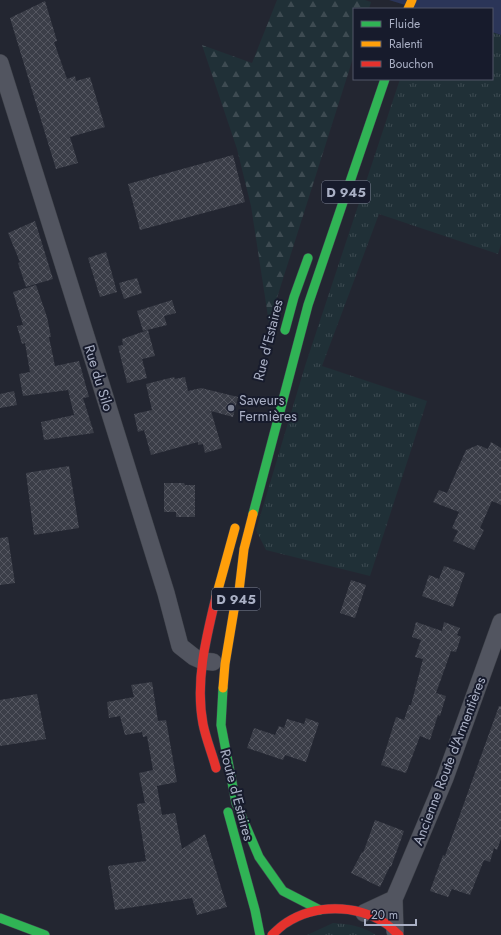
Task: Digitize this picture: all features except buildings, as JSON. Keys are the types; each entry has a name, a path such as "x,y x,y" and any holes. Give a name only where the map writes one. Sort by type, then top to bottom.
{"main road":[{"name":"D 945","path":"225,664 235,604 239,591 244,549 308,305 385,80"},
{"name":"Rue d'Estaires","path":"283,339 294,297 310,253"},
{"name":"D 945","path":"203,661 214,607 236,522"},
{"name":"Route d'Estaires","path":"203,661 200,683 202,718 219,778"},
{"name":"Route d'Estaires","path":"225,664 221,725 236,803 259,857 283,891 320,910"},
{"name":"Route d'Estaires","path":"225,801 255,910 260,935"},
{"path":"272,935 287,922 303,915 320,910 335,909 364,913 386,924 397,933"},
{"path":"0,918 45,935"}],"street":[{"name":"Rue du Silo","path":"0,63 165,591 180,646 194,657 203,661 225,664"},
{"name":"Ancienne Route d'Armentières","path":"397,933 395,896 445,778 501,622"},
{"path":"364,913 395,896"}],"green space":[{"path":"277,0 365,0 371,2 369,8 353,8 353,58 269,323 251,206 237,149 202,45 252,63"},
{"path":"493,32 501,35 501,244 498,254 379,214 322,366 427,401 370,576 266,550 256,530 305,366 400,80 493,80"},
{"path":"333,923 366,929 376,935 307,935"}],"water":[{"path":"389,0 501,0 501,35 493,32 493,8 415,8"}],"traffic: fast":[{"path":"253,514 308,305 385,80"},
{"path":"285,330 294,297 308,258"},
{"path":"223,688 221,725 236,803 259,857 283,891 320,910"},
{"path":"228,812 255,910 260,935"},
{"path":"0,918 45,935"}],"traffic: slow":[{"path":"408,8 412,0"},
{"path":"223,688 225,664 235,604 239,591 244,549 253,514"},
{"path":"216,597 235,528"}],"traffic: jam":[{"path":"216,597 205,644 200,692 203,724 216,768"},
{"path":"272,935 284,924 309,912 335,909 361,912 387,924 399,935"}],"place":[{"name":"Saveurs Fermières","path":"231,408"}]}
